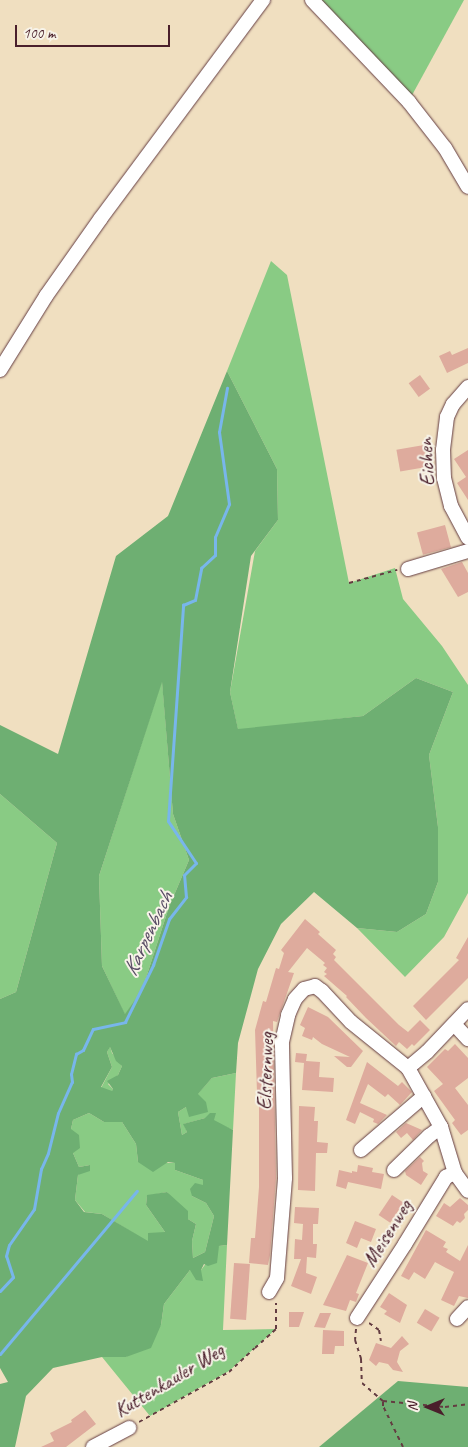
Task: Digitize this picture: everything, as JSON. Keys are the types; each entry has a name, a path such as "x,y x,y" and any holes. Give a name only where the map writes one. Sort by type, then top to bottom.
{"street":[{"path":"0,370 46,296 101,218 263,0"},
{"path":"312,0 409,102 445,148 468,187"},
{"name":"Eichen","path":"468,387 453,404 447,417 442,450 444,478 451,506 468,538"},
{"path":"408,569 468,551"},
{"name":"Elsternweg","path":"268,1292 277,1278 285,1178 282,1042 288,1015 295,999 304,989 315,986 350,1022 408,1068"},
{"path":"468,1009 408,1068 441,1127 455,1173 468,1191"},
{"path":"454,1024 468,1039"},
{"path":"360,1150 424,1096"},
{"path":"394,1170 441,1127"},
{"name":"Meisenweg","path":"363,1320 446,1177 455,1173"},
{"path":"456,1319 468,1307"},
{"name":"Kuttenkauler Weg","path":"93,1447 128,1428"}],"path":[{"path":"349,583 375,574 408,569"},
{"name":"Kuttenkauler Weg","path":"128,1428 229,1372 276,1329 276,1304 268,1292"},
{"path":"381,1341 379,1330 363,1320 355,1340 361,1359 362,1383 383,1401 396,1400 418,1406 468,1404"},
{"path":"383,1401 383,1406 403,1447"}],"green space":[{"path":"315,0 464,0 411,97"},
{"path":"271,261 287,275 349,583 395,568 403,599 442,646 468,685 468,893 444,937 405,977 357,928 397,932 426,914 438,882 438,827 429,755 453,692 416,678 363,716 238,730 230,692 255,551 278,520 277,469 227,371"},
{"path":"227,371 277,469 278,520 251,556 230,692 238,729 363,716 416,678 453,692 429,755 438,827 438,882 426,914 397,932 357,928 314,892 281,924 258,969 238,1043 236,1073 212,1078 198,1094 206,1102 208,1112 189,1117 186,1107 178,1112 182,1135 187,1132 183,1124 205,1118 210,1113 216,1113 214,1120 233,1130 227,1245 219,1246 217,1263 208,1266 204,1264 201,1270 203,1281 196,1280 190,1270 164,1304 161,1325 151,1348 126,1357 102,1357 53,1368 26,1396 15,1447 0,1447 0,1384 8,1382 0,1368 0,999 16,992 57,843 0,794 0,725 58,754 116,556 168,516","holes":["162,682 173,814 189,860 169,907 142,990 125,1014 102,966 99,876","110,1047 116,1061 122,1066 118,1075 107,1081 113,1089 112,1091 101,1087 112,1067 107,1052","89,1113 104,1122 122,1122 136,1144 138,1162 153,1172 168,1162 175,1163 175,1170 203,1180 203,1185 195,1183 190,1189 192,1196 206,1203 214,1216 205,1252 193,1258 192,1241 196,1224 188,1219 188,1211 167,1192 147,1195 146,1205 165,1232 148,1233 148,1241 102,1214 84,1212 75,1200 78,1175 90,1171 90,1165 79,1167 73,1153 80,1148 79,1135 71,1129 73,1120"]},
{"path":"162,680 173,814 189,860 169,907 142,990 125,1015 102,966 99,876"},
{"path":"0,794 57,843 16,992 0,999"},
{"path":"110,1046 112,1053 122,1066 118,1075 108,1084 113,1089 112,1092 101,1088 112,1067 107,1052"},
{"path":"236,1073 233,1130 205,1118 184,1124 187,1132 182,1135 178,1112 186,1107 212,1078"},
{"path":"89,1113 104,1122 122,1122 136,1144 138,1162 175,1163 175,1170 203,1180 203,1185 192,1196 206,1203 214,1216 205,1252 193,1258 192,1241 196,1224 188,1219 167,1192 147,1196 146,1205 165,1232 148,1242 102,1214 85,1212 75,1200 78,1175 90,1165 79,1167 73,1153 71,1129 73,1120"},
{"path":"227,1245 223,1330 276,1329 229,1371 150,1416 102,1357 126,1357 161,1325 164,1304 190,1270 201,1270 219,1246"},
{"path":"398,1381 468,1387 468,1447 319,1447"}],"building":[{"path":"468,348 468,363 447,373 439,356 450,351 452,355"},
{"path":"420,375 430,389 419,397 409,383"},
{"path":"424,445 428,467 400,472 396,450"},
{"path":"468,450 468,500 457,483 466,477 454,459"},
{"path":"445,525 451,547 423,555 417,533"},
{"path":"462,562 468,573 468,592 458,597 441,569"},
{"path":"305,919 336,950 333,954 336,957 334,960 399,1025 408,1032 420,1020 430,1030 414,1046 412,1044 407,1049 399,1042 396,1046 366,1018 347,996 324,976 327,974 324,972 327,968 323,965 325,963 307,948 288,972 294,973 277,1022 273,1021 276,1178 270,1255 268,1265 249,1263 251,1238 255,1238 259,1187 259,1093 257,1093 255,1030 263,1001 266,1002 276,968 279,969 284,953 281,950"},
{"path":"468,937 468,978 426,1020 413,1006 459,960 456,958"},
{"path":"308,1007 328,1017 363,1051 351,1067 347,1067 334,1056 350,1057 322,1044 313,1037 312,1040 302,1036 305,1028 300,1025"},
{"path":"455,1044 468,1058 468,1078 455,1088 468,1105 468,1130 461,1135 452,1123 455,1120 434,1091 443,1084 427,1067 445,1049 448,1051"},
{"path":"296,1053 307,1054 306,1061 320,1062 319,1077 334,1078 333,1092 302,1090 304,1063 295,1062"},
{"path":"367,1062 398,1086 402,1082 412,1092 400,1105 388,1094 385,1097 368,1084 360,1103 387,1115 378,1124 373,1122 374,1119 360,1112 355,1124 346,1120"},
{"path":"299,1106 315,1107 314,1121 318,1121 317,1142 328,1143 327,1153 316,1153 315,1191 298,1190"},
{"path":"406,1123 422,1130 413,1140 407,1133 401,1138 396,1132"},
{"path":"420,1157 424,1161 422,1163 423,1171 428,1174 421,1185 406,1175 405,1171"},
{"path":"358,1165 373,1168 372,1172 384,1174 381,1189 348,1182 346,1189 336,1186 339,1170 352,1173 352,1171 357,1172"},
{"path":"392,1195 404,1203 390,1223 379,1215"},
{"path":"460,1198 468,1205 468,1210 464,1214 465,1218 460,1223 457,1221 453,1226 436,1216 444,1203 450,1207"},
{"path":"295,1207 319,1208 318,1224 313,1224 313,1244 317,1244 316,1258 307,1257 306,1273 317,1277 311,1294 291,1286 301,1259 294,1259 295,1239 302,1240 303,1224 294,1223"},
{"path":"355,1221 376,1229 371,1242 361,1238 357,1248 346,1243"},
{"path":"426,1230 446,1242 443,1247 448,1249 446,1252 460,1261 468,1245 468,1298 459,1296 454,1306 441,1300 454,1272 435,1262 425,1279 414,1272 409,1280 401,1276"},
{"path":"347,1255 368,1263 356,1293 359,1294 356,1302 350,1300 346,1311 323,1305"},
{"path":"234,1263 250,1264 246,1320 230,1319"},
{"path":"389,1293 407,1305 400,1323 384,1314 387,1311 380,1307"},
{"path":"425,1309 440,1318 431,1331 417,1323"},
{"path":"289,1312 304,1312 299,1327 289,1327"},
{"path":"320,1313 331,1313 325,1328 314,1327"},
{"path":"323,1330 344,1331 344,1346 335,1346 334,1354 322,1354"},
{"path":"402,1336 409,1344 400,1351 397,1362 403,1372 393,1370 388,1364 379,1362 376,1366 369,1360 376,1343 391,1348"},
{"path":"85,1410 96,1424 66,1447 41,1447 54,1441 50,1433 72,1422 71,1420"}],"waterway":[{"name":"Karpenbach","path":"0,1291 13,1277 6,1256 9,1245 34,1209 41,1169 48,1153 58,1113 72,1082 71,1074 76,1054 83,1050 93,1029 125,1022 153,965 169,919 186,897 184,875 196,863 168,821 183,605 195,600 201,568 215,555 215,537 229,504 219,432 227,388"},
{"path":"0,1354 137,1191"}]}
